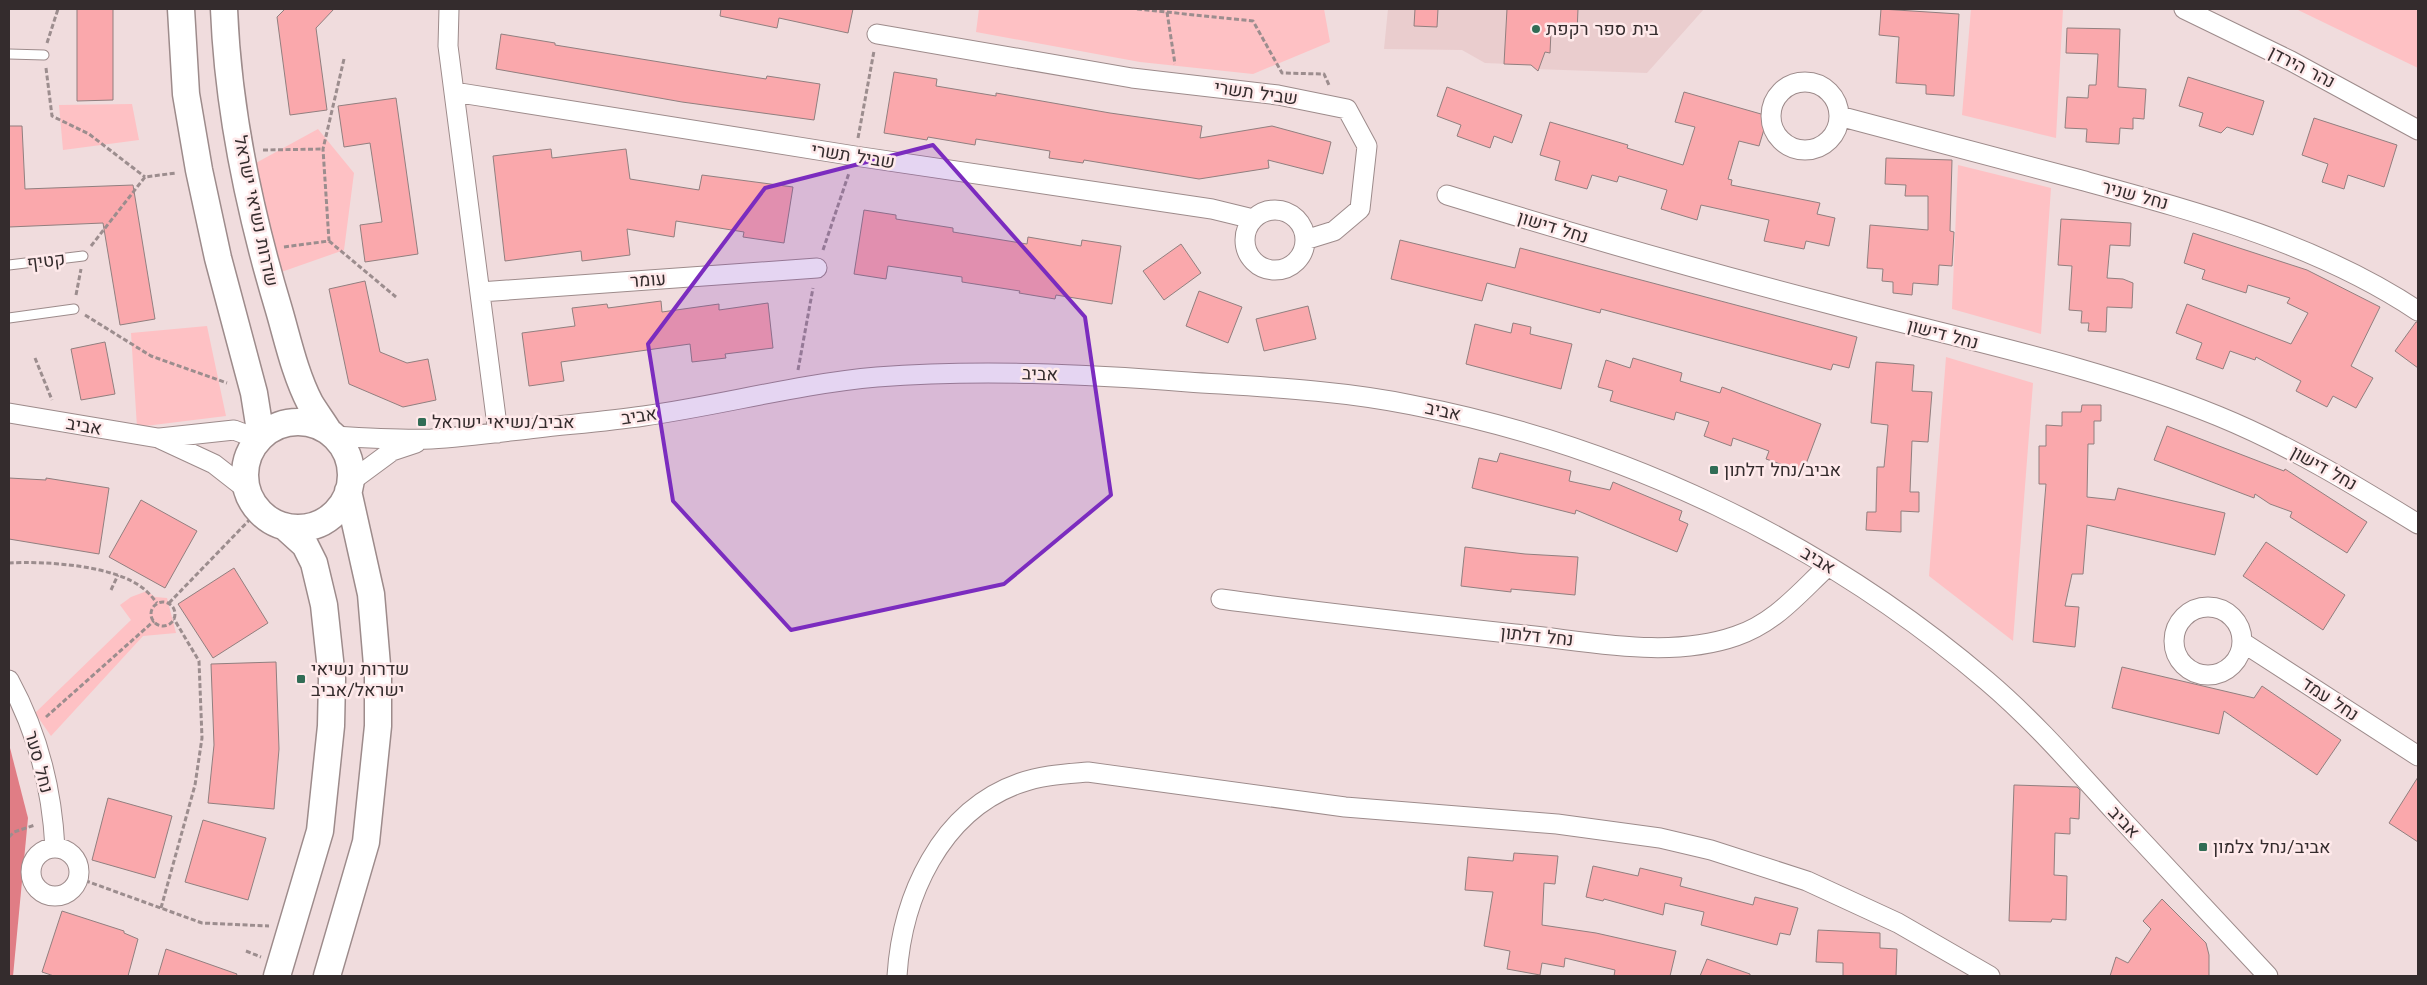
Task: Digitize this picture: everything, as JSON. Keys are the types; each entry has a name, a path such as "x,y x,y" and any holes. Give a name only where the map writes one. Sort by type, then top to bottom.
{"street":[{"path":"181,9 186,94 199,170 218,258 254,393 259,438"},
{"name":"שדרות נשיאי ישראל","path":"224,9 225,41 241,151 261,251 299,377 310,403 332,434"},
{"path":"449,9 448,46 498,433"},
{"name":"נהר הירדן","path":"2184,9 2291,61 2418,130"},
{"name":"שביל תשרי","path":"877,34 1132,78 1278,95 1338,107"},
{"name":"שביל תשרי","path":"454,92 845,155 1212,209 1253,219"},
{"path":"1305,240 1334,231 1360,209 1367,146 1347,109 1338,107"},
{"name":"נחל שניר","path":"1838,116 2130,193 2217,219 2320,259 2384,290 2418,311"},
{"name":"נחל דישון","path":"1447,195 1701,270 2071,367 2145,389 2216,415 2285,446 2353,484 2418,524"},
{"path":"1281,210 1298,221 1303,230 1305,240 1303,249 1292,264 1273,270 1264,268 1249,255 1245,237 1253,219 1261,213 1281,210"},
{"name":"עומר","path":"480,292 817,268"},
{"name":"אביב","path":"332,434 429,439 646,416 838,381 883,377 1028,374 1238,386 1330,394 1406,404 1501,425 1561,443 1639,471 1715,504 1828,566 1928,633 1990,684 2047,738 2268,976"},
{"name":"אביב","path":"9,413 158,438 234,430 259,438"},
{"path":"327,976 366,842 378,726 378,677 371,594 349,486 350,466 345,452 332,434 315,424 300,422 284,423 270,429 259,438 247,458 245,478 252,500 270,520 284,526 300,528 316,525 330,517 341,505 349,486"},
{"name":"אביב","path":"158,438 214,464 252,500"},
{"name":"אביב","path":"349,486 392,451 429,439"},
{"path":"276,976 320,831 331,726 332,679 324,605 314,563 305,545 284,526"},
{"name":"נחל דלתון","path":"1221,599 1523,635 1638,646 1686,646 1712,642 1756,628 1788,606 1828,566"},
{"name":"נחל עמד","path":"2242,642 2418,756"},
{"name":"נחל סער","path":"9,680 31,727 43,762 54,819 55,848"},
{"path":"897,976 904,926 914,894 927,864 945,838 966,815 985,801 1020,783 1052,775 1088,772 1345,807 1557,824 1660,838 1710,850 1806,881 1898,923 1990,976"},
{"path":"55,848 66,851 74,858 78,865 78,878 72,890 58,896 47,895 35,886 31,872 34,861 44,851 55,848"}],"lane":[{"path":"9,54 44,55"},
{"name":"קטיף","path":"9,266 83,256"},
{"path":"9,318 74,309"}],"path":[{"path":"1137,9 1253,21 1282,73 1324,74 1338,107"},
{"path":"1167,12 1178,83"},
{"path":"344,59 323,149 329,241 396,297"},
{"path":"52,116 88,134 144,177 199,170"},
{"path":"241,151 323,149"},
{"path":"144,177 83,256 74,309 151,356 254,393"},
{"path":"261,251 329,241"},
{"path":"794,388 817,268"},
{"path":"35,358 60,422"},
{"path":"169,603 252,500"},
{"path":"9,563 69,566 103,570 118,575 143,588 157,603 169,603 174,608 174,619 199,661 202,738 195,785 161,908"},
{"path":"111,590 118,575"},
{"path":"154,621 152,609 157,603"},
{"path":"154,621 165,626 174,619"},
{"path":"31,727 52,714 154,621"},
{"path":"9,837 14,832 54,819"},
{"path":"78,878 202,923 263,924 290,934"}],"highlighted area":[{"path":"933,145 1085,317 1111,495 1004,584 791,630 673,501 648,344 765,188"}],"shaded area":[{"path":"979,9 1324,9 1330,42 1253,74 1140,62 976,32"},
{"name":"בית ספר רקפת","path":"1388,9 1704,9 1647,73 1535,69 1531,65 1485,63 1462,50 1384,49"},
{"path":"1971,9 2063,9 2056,138 1962,115"},
{"path":"2296,9 2418,9 2418,68"},
{"path":"132,104 139,140 63,150 59,105"},
{"path":"318,129 354,173 344,250 270,276 252,165"},
{"path":"1958,165 2051,188 2041,334 1952,309"},
{"path":"207,326 226,416 137,427 131,333"},
{"path":"1946,357 2033,383 2013,641 1929,576"},
{"path":"147,591 155,597 167,598 176,633 143,636 51,736 35,713 131,620 120,605 131,597"},
{"path":"9,744 28,818 13,976 9,976"}],"building":[{"path":"77,9 113,9 113,100 77,101"},
{"path":"285,9 334,9 316,28 327,110 290,115 277,17"},
{"path":"721,9 853,9 848,33 779,18 777,28 720,16"},
{"path":"1415,9 1438,9 1437,27 1414,26"},
{"path":"1507,9 1578,9 1577,32 1551,31 1550,53 1545,52 1538,71 1531,65 1504,64"},
{"path":"1881,9 1959,14 1954,96 1926,94 1926,85 1896,83 1899,37 1879,35"},
{"path":"2067,28 2120,29 2118,87 2146,89 2144,119 2133,118 2133,129 2120,128 2119,144 2086,142 2087,129 2065,128 2067,97 2088,98 2089,85 2096,85 2098,54 2066,53"},
{"path":"501,34 555,43 555,45 766,79 767,76 820,84 814,120 682,102 496,69"},
{"path":"894,72 937,79 936,86 996,96 996,93 1110,113 1202,126 1200,138 1272,126 1331,142 1323,174 1268,160 1269,168 1199,179 1084,160 1083,163 1049,158 1050,151 976,139 975,145 928,137 927,140 884,133"},
{"path":"2188,77 2264,101 2253,135 2227,127 2221,133 2199,126 2203,113 2179,106"},
{"path":"1447,87 1522,115 1512,143 1494,136 1490,148 1457,136 1461,125 1437,116"},
{"path":"1684,92 1768,116 1759,146 1739,141 1728,179 1732,180 1731,185 1820,203 1817,214 1835,218 1829,246 1806,241 1804,249 1764,241 1769,220 1701,205 1697,220 1661,209 1667,190 1619,176 1617,182 1592,175 1587,189 1555,180 1560,161 1540,155 1550,122 1628,145 1627,148 1683,165 1695,127 1675,122"},
{"path":"396,98 418,254 365,262 360,225 382,222 370,143 344,147 338,106"},
{"path":"2314,118 2397,145 2384,187 2348,175 2344,189 2322,182 2328,164 2302,155"},
{"path":"9,126 22,126 25,189 133,185 155,319 120,325 103,223 9,227"},
{"path":"551,149 552,158 626,149 630,179 699,190 702,175 793,187 784,243 743,237 744,232 676,221 674,237 627,229 630,255 582,261 581,251 505,261 493,156"},
{"path":"1886,158 1952,160 1950,231 1954,232 1952,266 1939,265 1938,285 1913,283 1912,295 1893,293 1893,282 1882,281 1883,269 1867,268 1870,225 1928,230 1928,196 1905,196 1906,185 1885,184"},
{"path":"864,210 896,215 896,219 953,228 953,232 1027,244 1028,237 1081,246 1082,240 1121,246 1112,304 1056,295 1055,299 1019,293 1020,291 962,282 962,277 888,266 886,279 854,274"},
{"path":"2061,219 2131,223 2130,246 2110,245 2107,278 2123,279 2133,283 2132,308 2107,307 2106,332 2088,331 2089,323 2081,323 2082,311 2069,310 2072,266 2058,265"},
{"path":"2193,233 2307,270 2380,307 2351,366 2373,378 2356,408 2333,396 2327,407 2296,391 2301,381 2256,357 2255,360 2230,351 2223,369 2196,359 2202,343 2176,333 2187,304 2291,344 2308,313 2287,303 2290,298 2248,285 2246,293 2202,279 2205,270 2184,263"},
{"path":"1400,240 1515,268 1520,248 1857,337 1849,368 1833,364 1831,370 1601,309 1600,313 1487,283 1482,301 1391,279"},
{"path":"1181,244 1201,273 1164,300 1143,271"},
{"path":"365,281 380,352 407,363 428,359 436,400 403,407 349,384 329,289"},
{"path":"1199,291 1242,307 1228,343 1186,326"},
{"path":"661,301 662,312 719,304 719,310 768,303 773,348 725,354 726,358 692,362 690,344 561,362 564,381 529,386 522,333 575,326 572,308 607,304 608,308"},
{"path":"1308,306 1316,339 1264,351 1256,319"},
{"path":"2416,322 2418,322 2418,368 2395,351"},
{"path":"1513,323 1531,327 1530,334 1572,344 1561,389 1466,364 1475,324 1511,333"},
{"path":"105,342 115,394 81,400 71,349"},
{"path":"1633,358 1682,373 1680,381 1720,393 1722,387 1821,424 1803,472 1766,459 1769,451 1733,438 1731,446 1704,436 1709,422 1676,412 1674,420 1610,401 1613,391 1598,387 1606,360 1630,368"},
{"path":"1876,362 1914,365 1912,391 1932,392 1928,442 1912,441 1910,492 1919,492 1919,512 1901,511 1901,532 1866,530 1867,512 1876,512 1877,467 1884,467 1888,425 1871,423"},
{"path":"2082,405 2101,405 2101,421 2094,421 2094,444 2088,444 2087,497 2115,500 2118,488 2225,513 2215,555 2087,525 2083,574 2072,574 2065,606 2079,607 2075,647 2033,642 2046,484 2039,484 2039,446 2046,446 2046,425 2062,426 2062,412 2081,412"},
{"path":"2167,426 2284,471 2285,469 2367,522 2347,553 2290,517 2292,512 2270,504 2255,494 2254,498 2154,460"},
{"path":"1500,453 1571,471 1569,481 1610,490 1613,482 1682,511 1679,520 1688,524 1677,552 1576,510 1575,514 1472,488 1479,458 1497,462"},
{"path":"9,478 46,480 46,478 109,488 99,554 9,539"},
{"path":"141,500 197,531 165,588 109,557"},
{"path":"2266,542 2345,595 2323,630 2243,576"},
{"path":"1465,547 1525,554 1578,557 1575,595 1511,589 1511,592 1461,586"},
{"path":"234,568 268,623 213,658 178,604"},
{"path":"276,662 279,749 274,809 208,803 214,745 211,664"},
{"path":"2122,667 2254,698 2262,686 2341,740 2317,775 2224,711 2219,734 2112,708"},
{"path":"2418,777 2418,842 2389,823"},
{"path":"2014,785 2077,787 2080,790 2079,819 2070,818 2070,834 2055,833 2054,875 2067,876 2066,920 2052,919 2051,922 2009,921"},
{"path":"108,798 172,816 155,878 92,860"},
{"path":"203,820 266,838 248,900 185,882"},
{"path":"1514,853 1558,856 1555,884 1544,883 1542,925 1596,933 1676,951 1670,976 1614,976 1615,970 1565,958 1564,967 1542,963 1540,975 1507,969 1510,951 1484,946 1493,892 1465,890 1468,857 1513,861"},
{"path":"1593,866 1638,876 1640,868 1682,878 1680,886 1753,905 1755,897 1798,908 1790,935 1780,933 1777,945 1701,925 1704,912 1665,903 1663,915 1604,899 1603,901 1586,897"},
{"path":"2162,899 2206,943 2209,955 2209,976 2110,976 2116,957 2128,963 2151,929 2143,921"},
{"path":"62,911 124,931 124,933 138,939 128,976 54,976 42,972"},
{"path":"1818,930 1880,933 1880,948 1897,949 1896,976 1843,976 1843,963 1816,962"},
{"path":"166,949 237,974 236,976 158,976"},
{"path":"1707,959 1750,974 1750,976 1700,976"}],"place":[{"name":"בית ספר רקפת","path":"1536,29"},
{"name":"אביב/נשיאי ישראל","path":"422,422"},
{"name":"אביב/נחל דלתון","path":"1714,470"},
{"name":"שדרות נשיאי ישראל/אביב","path":"301,679"},
{"name":"אביב/נחל צלמון","path":"2203,847"}]}
